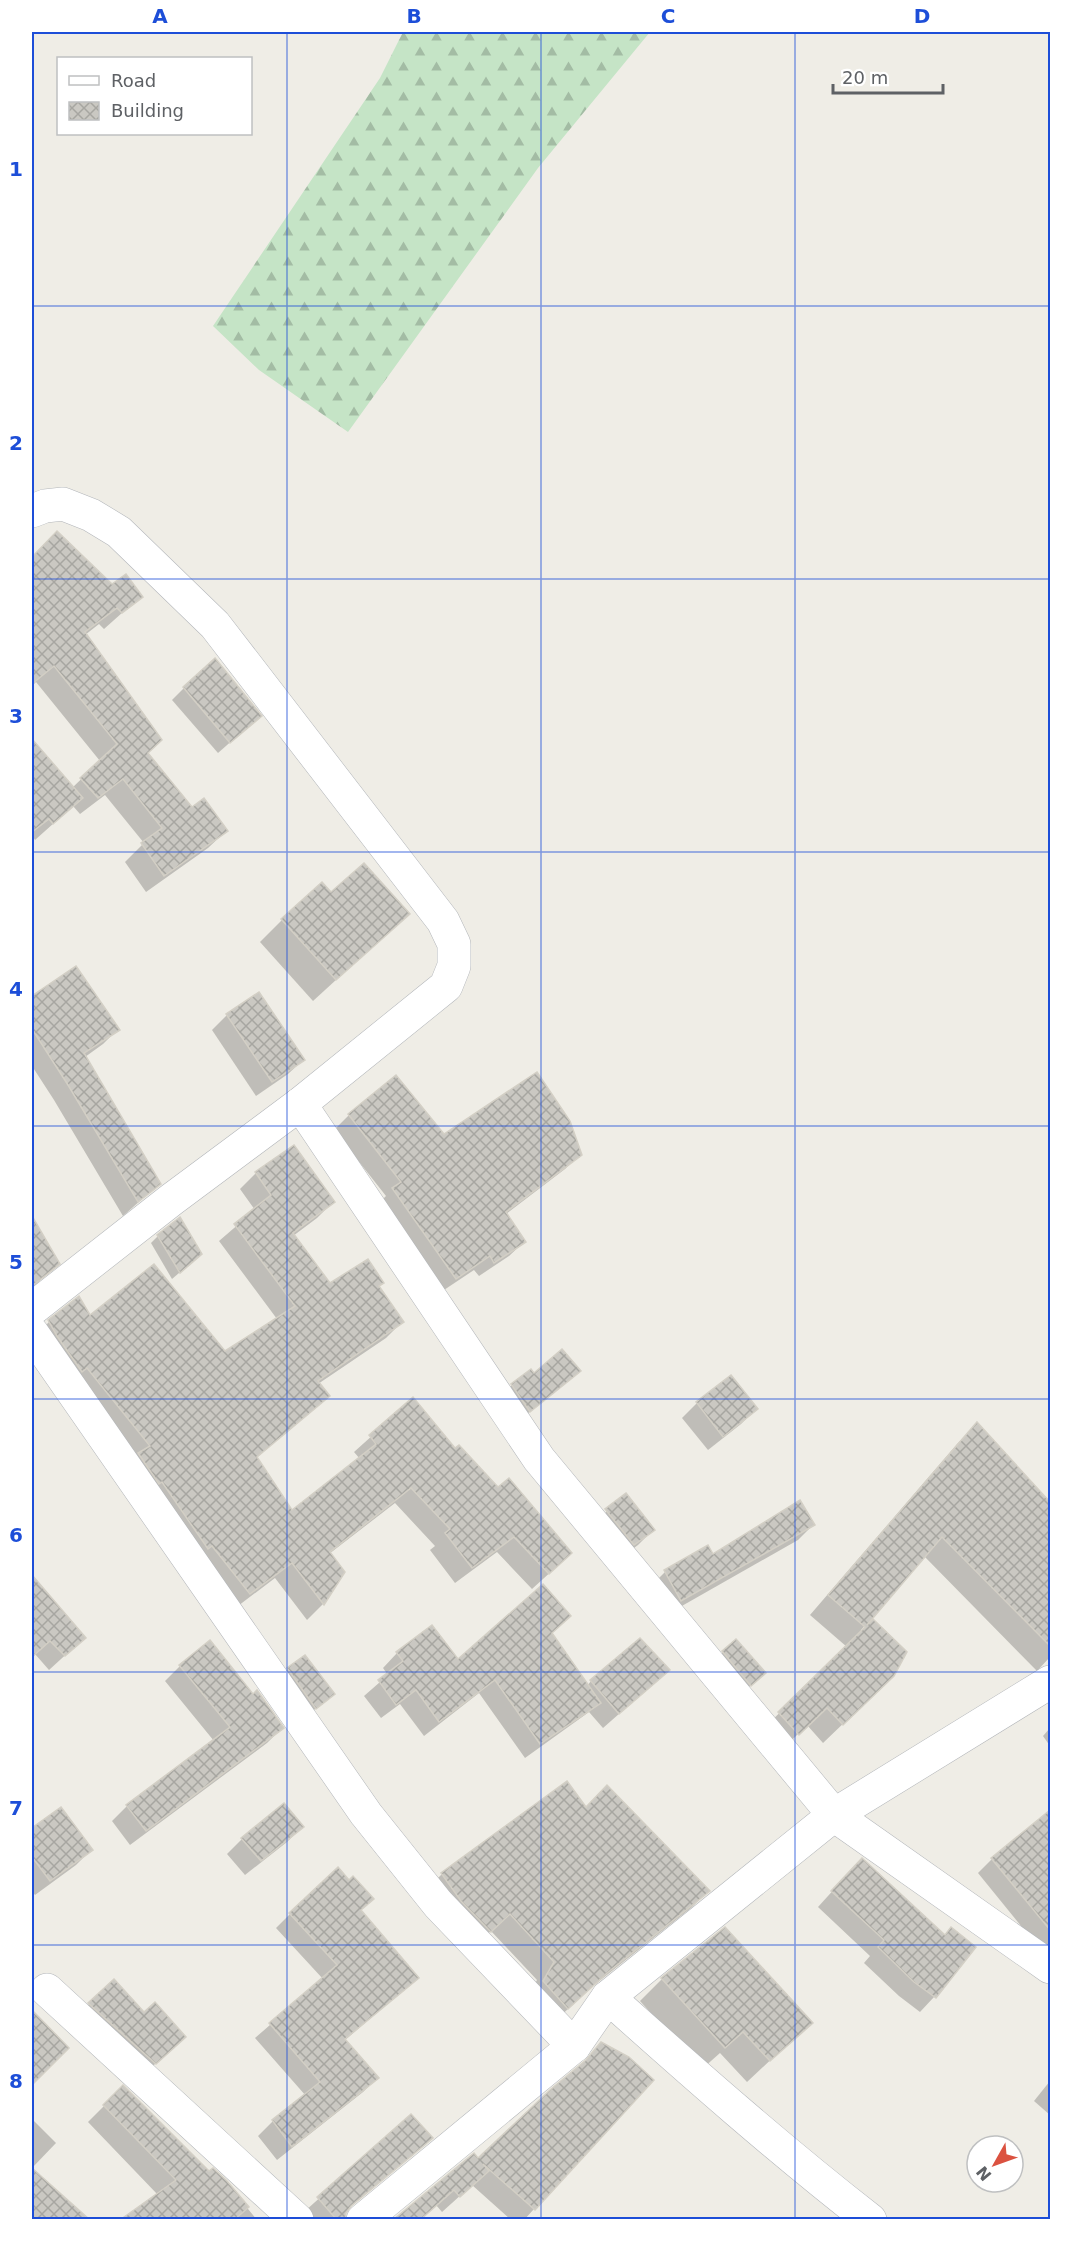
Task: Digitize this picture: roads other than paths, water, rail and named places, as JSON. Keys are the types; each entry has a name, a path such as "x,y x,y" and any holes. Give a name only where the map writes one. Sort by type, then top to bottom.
{"street":[{"path":"32,512 45,506 63,504 90,515 119,532 215,625 422,892 443,921 454,944 454,966 446,986 300,1104 171,1200 32,1309"},
{"path":"300,1104 539,1459 834,1815 1050,1967"},
{"path":"32,1333 366,1814 438,1904 574,2046"},
{"path":"363,2220 574,2046 608,1996 834,1815 1050,1682"},
{"path":"47,1990 297,2220"},
{"path":"608,1996 715,2093 870,2220"}]}
